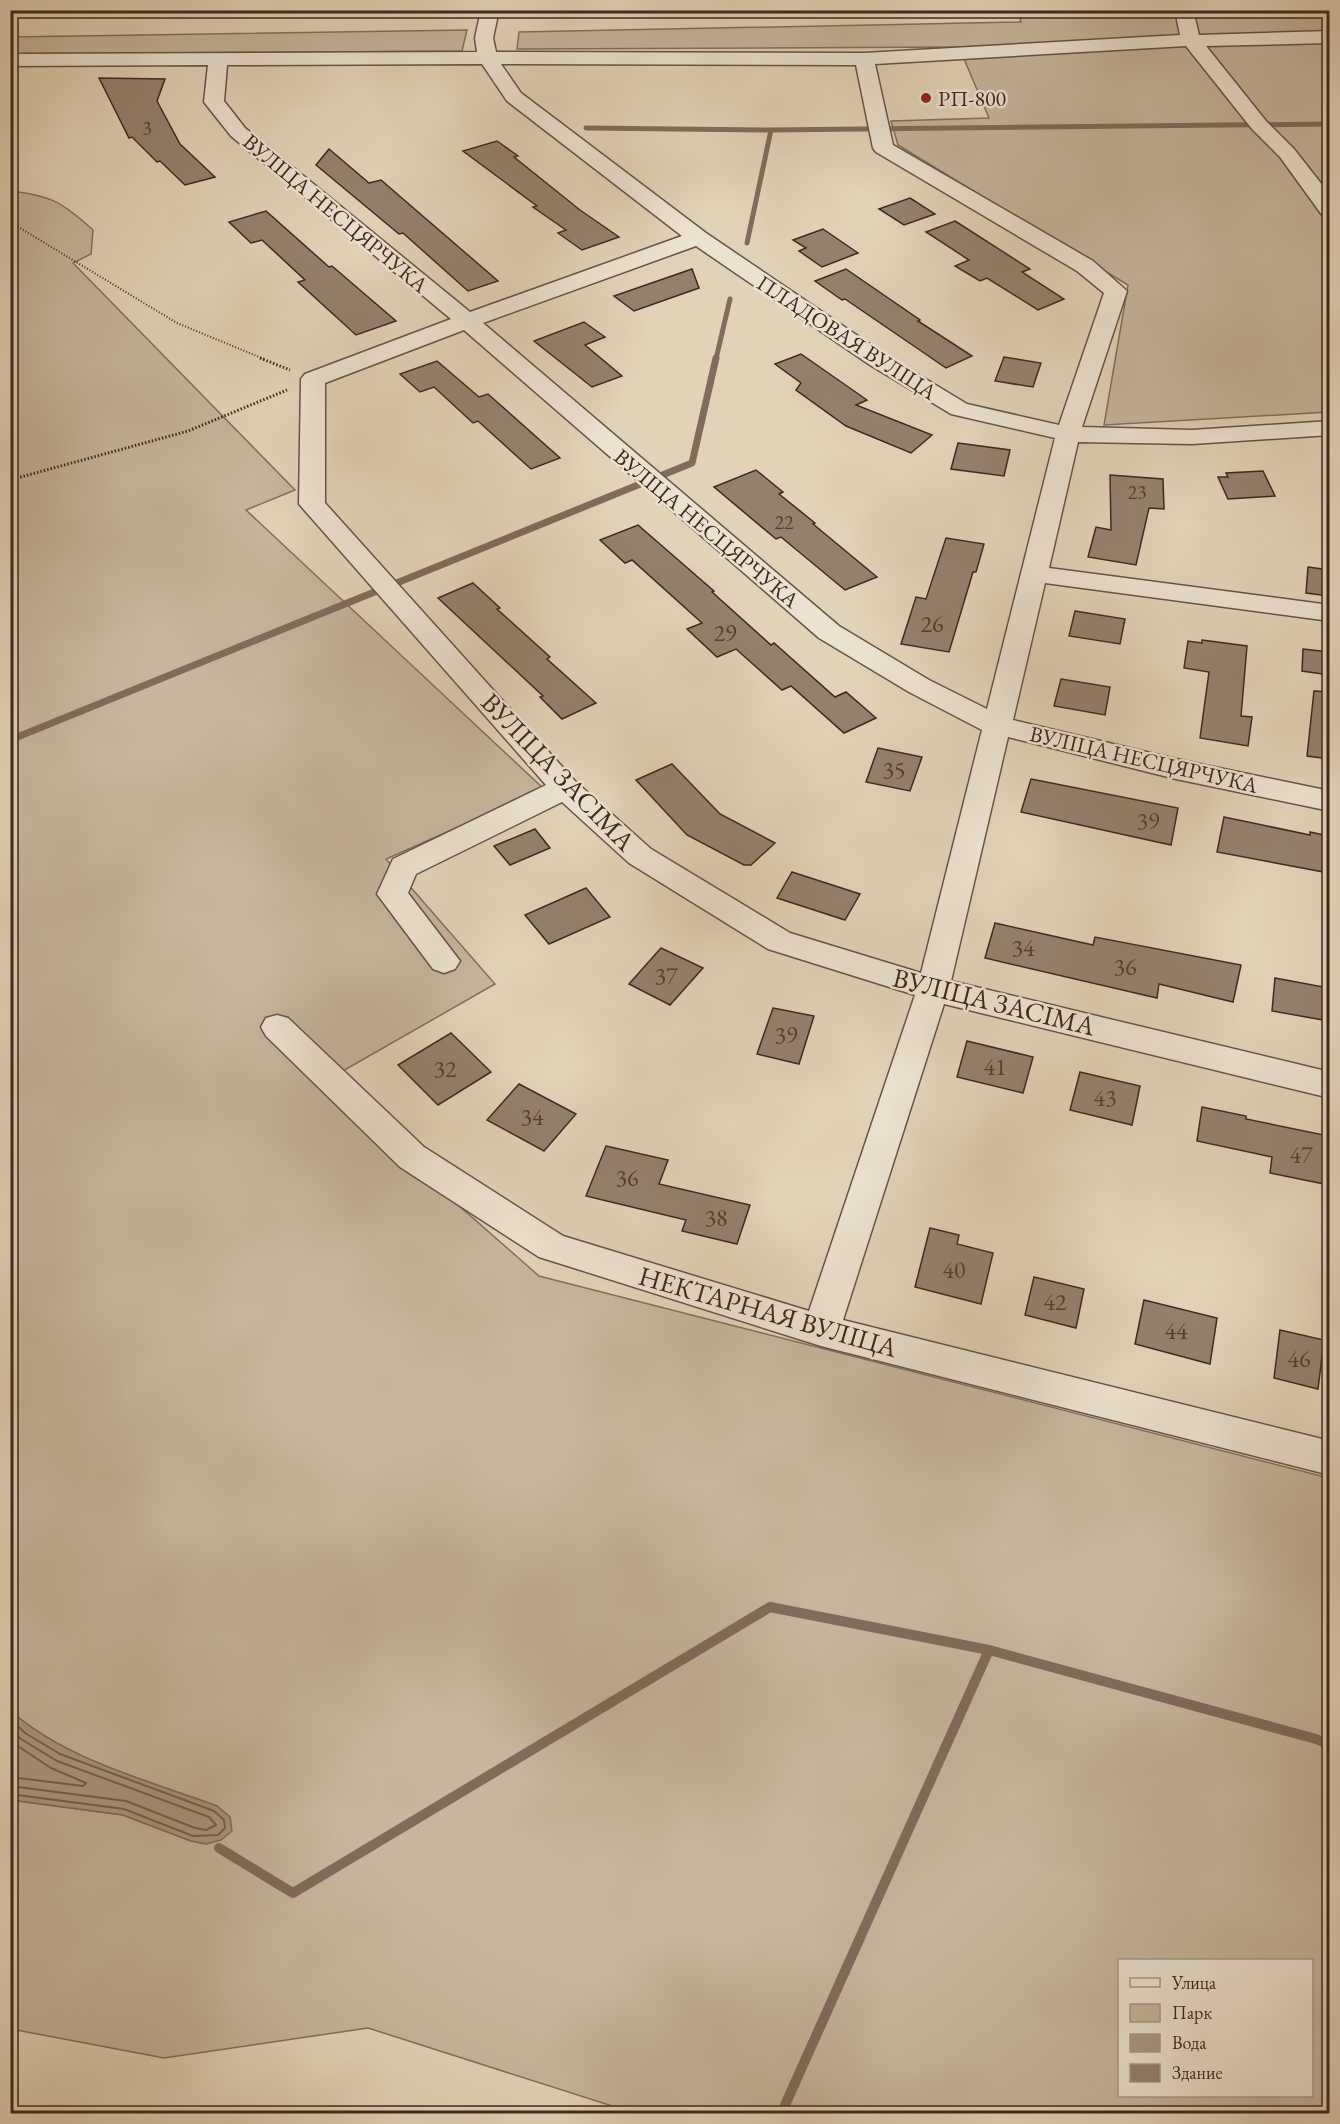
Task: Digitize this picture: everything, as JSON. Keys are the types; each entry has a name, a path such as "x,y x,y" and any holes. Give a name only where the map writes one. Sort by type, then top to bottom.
{"street":[{"name":"ПЛАДОВАЯ ВУЛІЦА","path":"490,10 484,38 488,58 514,97 698,238 878,360 959,409 1068,434 1192,437 1329,428"},
{"path":"1184,10 1191,40 1259,124 1287,153 1329,210"},
{"path":"10,60 864,59 1191,40 1329,37"},
{"path":"821,1330 933,989 1068,434 1116,291 1085,266 883,148 864,59"},
{"name":"ВУЛІЦА НЕСЦЯРЧУКА","path":"218,60 214,102 238,132 467,321 829,632 920,686 996,725 1176,769 1329,801"},
{"path":"313,379 698,238"},
{"name":"ВУЛІЦА ЗАСІМА","path":"313,379 312,504 565,788 640,856 779,941 933,989 1329,1085"},
{"path":"1034,574 1329,613"},
{"path":"444,961 392,894 404,867 565,788"},
{"name":"НЕКТАРНАЯ ВУЛІЦА","path":"277,1027 412,1157 552,1247 821,1330 1329,1458"}],"path":[{"path":"10,222 177,323 313,379"},
{"path":"10,480 188,431 313,379"}],"green space":[{"path":"1018,10 1329,11 1329,412 1104,425 1128,285 898,145 891,121 989,118 959,47 517,49 519,32 1021,22"},
{"path":"467,30 462,51 11,54 10,37"},
{"path":"11,191 37,195 56,202 93,230 91,254 73,263 295,490 246,510 544,789 386,859 495,984 320,1084 539,1276 1329,1478 1329,2113 634,2113 368,2028 164,2058 11,2029 11,1800 123,1815 191,1841 206,1844 217,1806 136,1778 82,1756 32,1728 11,1711"}],"water":[{"path":"11,1711 32,1728 82,1756 136,1778 217,1806 230,1817 232,1831 221,1840 206,1844 191,1841 123,1815 11,1800"}],"building":[{"path":"99,78 165,79 157,101 180,144 215,177 185,185 160,161 157,162 132,137 129,138"},
{"path":"497,141 518,156 514,157 580,210 619,237 582,250 558,233 566,230 533,207 537,206 463,151"},
{"path":"329,149 369,183 381,180 498,281 468,291 403,233 399,234 316,165"},
{"path":"910,198 935,214 904,225 879,209"},
{"path":"266,211 329,267 332,266 396,321 356,335 298,282 305,280 262,240 251,243 229,222"},
{"path":"955,221 1030,269 1022,272 1064,299 1038,310 987,278 980,281 955,266 969,260 926,232"},
{"path":"823,229 858,253 822,267 799,251 806,248 793,240"},
{"path":"692,269 699,288 634,311 614,296"},
{"path":"846,269 920,320 918,321 972,356 946,368 815,281"},
{"path":"584,322 605,337 585,345 622,376 592,387 534,341"},
{"path":"801,354 867,400 856,405 932,435 911,453 846,426 796,390 801,383 775,364"},
{"path":"1004,357 1041,363 1033,387 995,381"},
{"path":"437,361 479,397 488,394 560,458 531,469 478,421 473,423 434,387 420,392 400,374"},
{"path":"958,443 1010,450 1004,476 951,469"},
{"path":"756,470 783,492 779,494 877,577 845,590 781,537 776,539 714,487"},
{"path":"1263,471 1275,496 1228,499 1218,477 1228,477 1226,473"},
{"path":"1110,475 1163,479 1164,509 1149,508 1136,565 1088,557 1096,527 1111,530"},
{"path":"638,525 714,591 712,592 771,645 774,643 835,697 846,692 876,718 844,733 791,686 782,690 736,649 717,657 687,629 702,623 632,560 625,563 600,540"},
{"path":"946,538 984,544 976,572 973,572 949,652 901,644 916,597 926,599"},
{"path":"1308,567 1329,570 1329,596 1306,593"},
{"path":"473,583 500,608 497,609 550,657 547,659 596,703 562,719 540,697 543,696 438,598"},
{"path":"1075,611 1125,619 1120,644 1069,636"},
{"path":"1202,640 1247,646 1241,716 1252,717 1248,746 1200,738 1209,672 1184,668 1188,641 1202,643"},
{"path":"1303,649 1329,652 1329,675 1302,671"},
{"path":"1061,679 1110,687 1105,715 1054,706"},
{"path":"1314,691 1329,692 1329,759 1307,756"},
{"path":"878,748 922,757 910,791 866,782"},
{"path":"672,764 720,814 775,843 751,865 744,865 687,835 636,780"},
{"path":"1031,779 1178,808 1171,845 1021,812"},
{"path":"1224,817 1310,835 1310,832 1329,836 1329,873 1217,852"},
{"path":"535,829 550,848 510,865 494,846"},
{"path":"792,872 860,894 845,920 777,898"},
{"path":"586,888 610,917 549,944 525,915"},
{"path":"995,923 1093,945 1095,937 1241,965 1233,1002 1159,984 1157,998 985,958"},
{"path":"661,948 703,968 670,1005 629,984"},
{"path":"1275,978 1329,988 1329,1021 1272,1011"},
{"path":"773,1008 814,1016 799,1064 757,1054"},
{"path":"451,1033 491,1072 438,1105 398,1065"},
{"path":"967,1041 1033,1057 1023,1093 957,1077"},
{"path":"1080,1072 1140,1086 1132,1125 1070,1110"},
{"path":"519,1084 576,1114 544,1151 487,1120"},
{"path":"1202,1107 1246,1116 1246,1119 1329,1136 1329,1185 1270,1173 1272,1157 1197,1141"},
{"path":"606,1146 668,1160 659,1184 750,1205 737,1244 682,1231 686,1220 586,1196"},
{"path":"930,1228 959,1235 957,1244 993,1253 981,1304 915,1287"},
{"path":"1034,1277 1084,1289 1076,1328 1025,1315"},
{"path":"1144,1300 1217,1318 1210,1364 1135,1344"},
{"path":"1280,1330 1324,1340 1318,1389 1274,1378"}],"waterway":[{"path":"771,130 1330,124"},
{"path":"586,128 771,130"},
{"path":"747,243 771,130"},
{"path":"716,359 730,299"},
{"path":"10,740 692,463 716,358"},
{"path":"219,1848 293,1893 770,1607 989,1650"},
{"path":"781,2114 989,1650"},
{"path":"989,1650 1316,1739 1330,1745"}],"place":[{"name":"РП-800","path":"926,98"}]}
